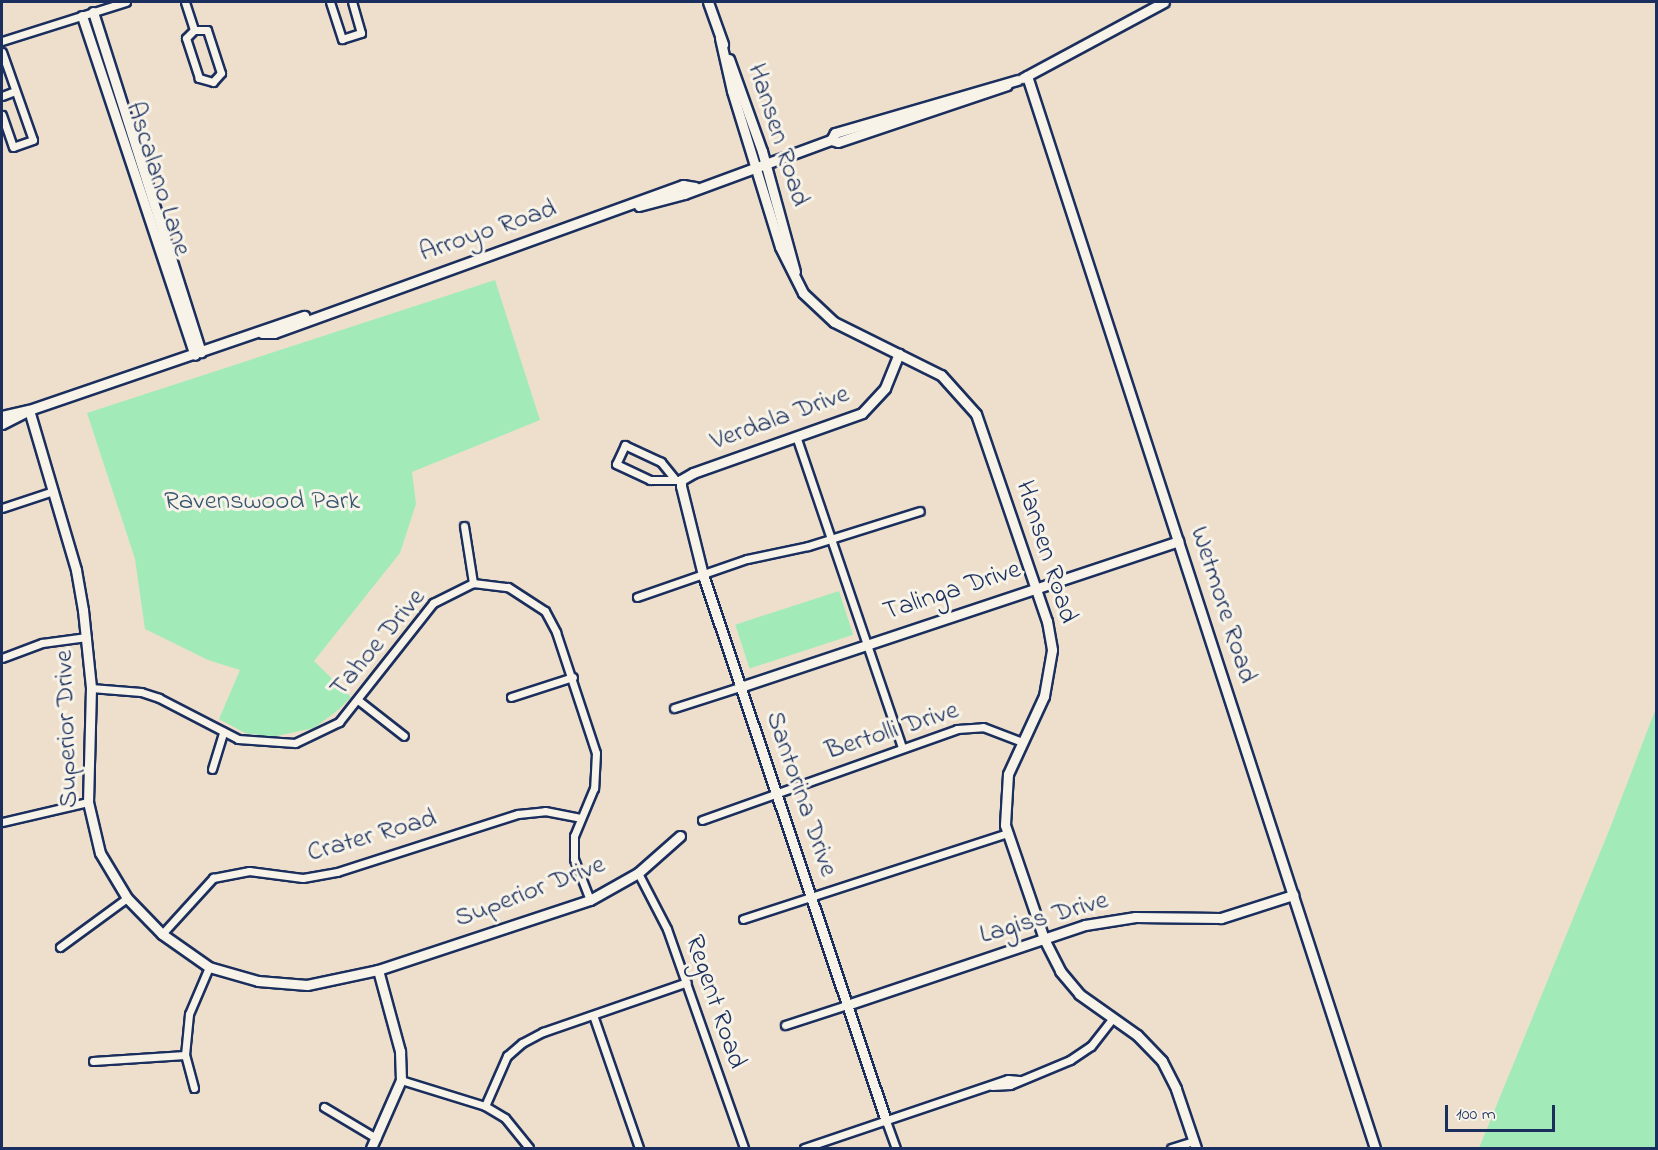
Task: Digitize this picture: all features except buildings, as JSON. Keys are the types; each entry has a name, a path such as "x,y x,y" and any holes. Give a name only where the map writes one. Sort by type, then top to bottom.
{"street":[{"path":"2,42 126,2"},
{"path":"185,2 194,30"},
{"path":"330,2 342,39 362,33 352,2"},
{"name":"Hansen Road","path":"708,2 720,38 732,90 761,164 780,247 797,283 810,302 834,322 942,375 976,414 1049,629 1053,657 1044,696 1022,742 1005,788 1008,832 1044,939 1069,984 1146,1042 1162,1061 1195,1145"},
{"name":"Arroyo Road","path":"2,416 29,410 262,333 628,208 684,194 694,187 831,140 835,133 1017,80 1164,2"},
{"name":"Ascalano Lane","path":"93,12 198,353"},
{"name":"Ascalano Lane","path":"82,16 198,353"},
{"path":"194,30 207,30 221,73 213,81 199,78 186,38 194,30"},
{"path":"2,52 33,140 13,147 2,116"},
{"name":"Wetmore Road","path":"1028,76 1375,1149"},
{"path":"2,96 15,91"},
{"name":"Verdala Drive","path":"678,479 797,439 868,409 885,388 899,354"},
{"name":"Arroyo Road","path":"2,424 29,410"},
{"name":"Superior Drive","path":"29,410 76,570 87,637 91,687 88,802 100,853 127,898 162,934 209,967 258,981 307,985 378,970 590,900 638,873 680,836"},
{"path":"797,439 902,748"},
{"path":"626,445 661,462 678,479 650,480 616,464 626,445"},
{"name":"Santorina Drive","path":"678,479 687,522 703,575 886,1121"},
{"path":"2,508 53,491"},
{"path":"637,597 703,575 920,511"},
{"path":"464,526 473,583 508,587 545,611 573,677 596,753 594,788 574,836 574,859 590,900"},
{"name":"Talinga Drive","path":"740,687 866,643 1178,541"},
{"name":"Tahoe Drive","path":"91,687 141,692 159,698 223,732 251,742 295,742 339,722 433,603 473,583"},
{"path":"2,658 42,643 87,637"},
{"path":"511,697 573,677"},
{"path":"674,708 740,687"},
{"path":"358,700 404,736"},
{"name":"Bertolli Drive","path":"702,820 902,748 974,726 990,728 1022,742"},
{"path":"212,769 223,732"},
{"path":"2,822 88,802"},
{"name":"Crater Road","path":"162,934 213,878 249,871 303,878 337,872 518,814 545,811 580,818"},
{"path":"743,919 1008,832"},
{"name":"Regent Road","path":"638,873 668,929 744,1149"},
{"name":"Lagiss Drive","path":"847,1005 1078,927 1128,917 1221,918 1293,896"},
{"path":"60,947 127,898"},
{"path":"194,1088 185,1055 189,1014 209,967"},
{"path":"371,1149 401,1080 400,1051 378,970"},
{"path":"485,1106 507,1056 522,1043 687,982"},
{"path":"785,1025 847,1005"},
{"path":"593,1015 639,1149"},
{"path":"804,1149 992,1086 1000,1089 1081,1054 1113,1018"},
{"path":"93,1061 185,1055"},
{"path":"401,1080 485,1106 505,1119 529,1149"},
{"path":"324,1107 376,1138"},
{"path":"886,1121 896,1149"},
{"path":"1171,1149 1195,1145"}],"green space":[{"name":"Ravenswood Park","path":"495,280 540,420 412,472 416,504 400,553 314,661 351,697 337,711 314,728 272,737 245,733 219,719 240,670 208,660 145,629 135,559 87,413"},
{"path":"839,591 853,635 750,668 735,625"},
{"path":"1656,708 1656,1148 1479,1148 1610,828"}]}
